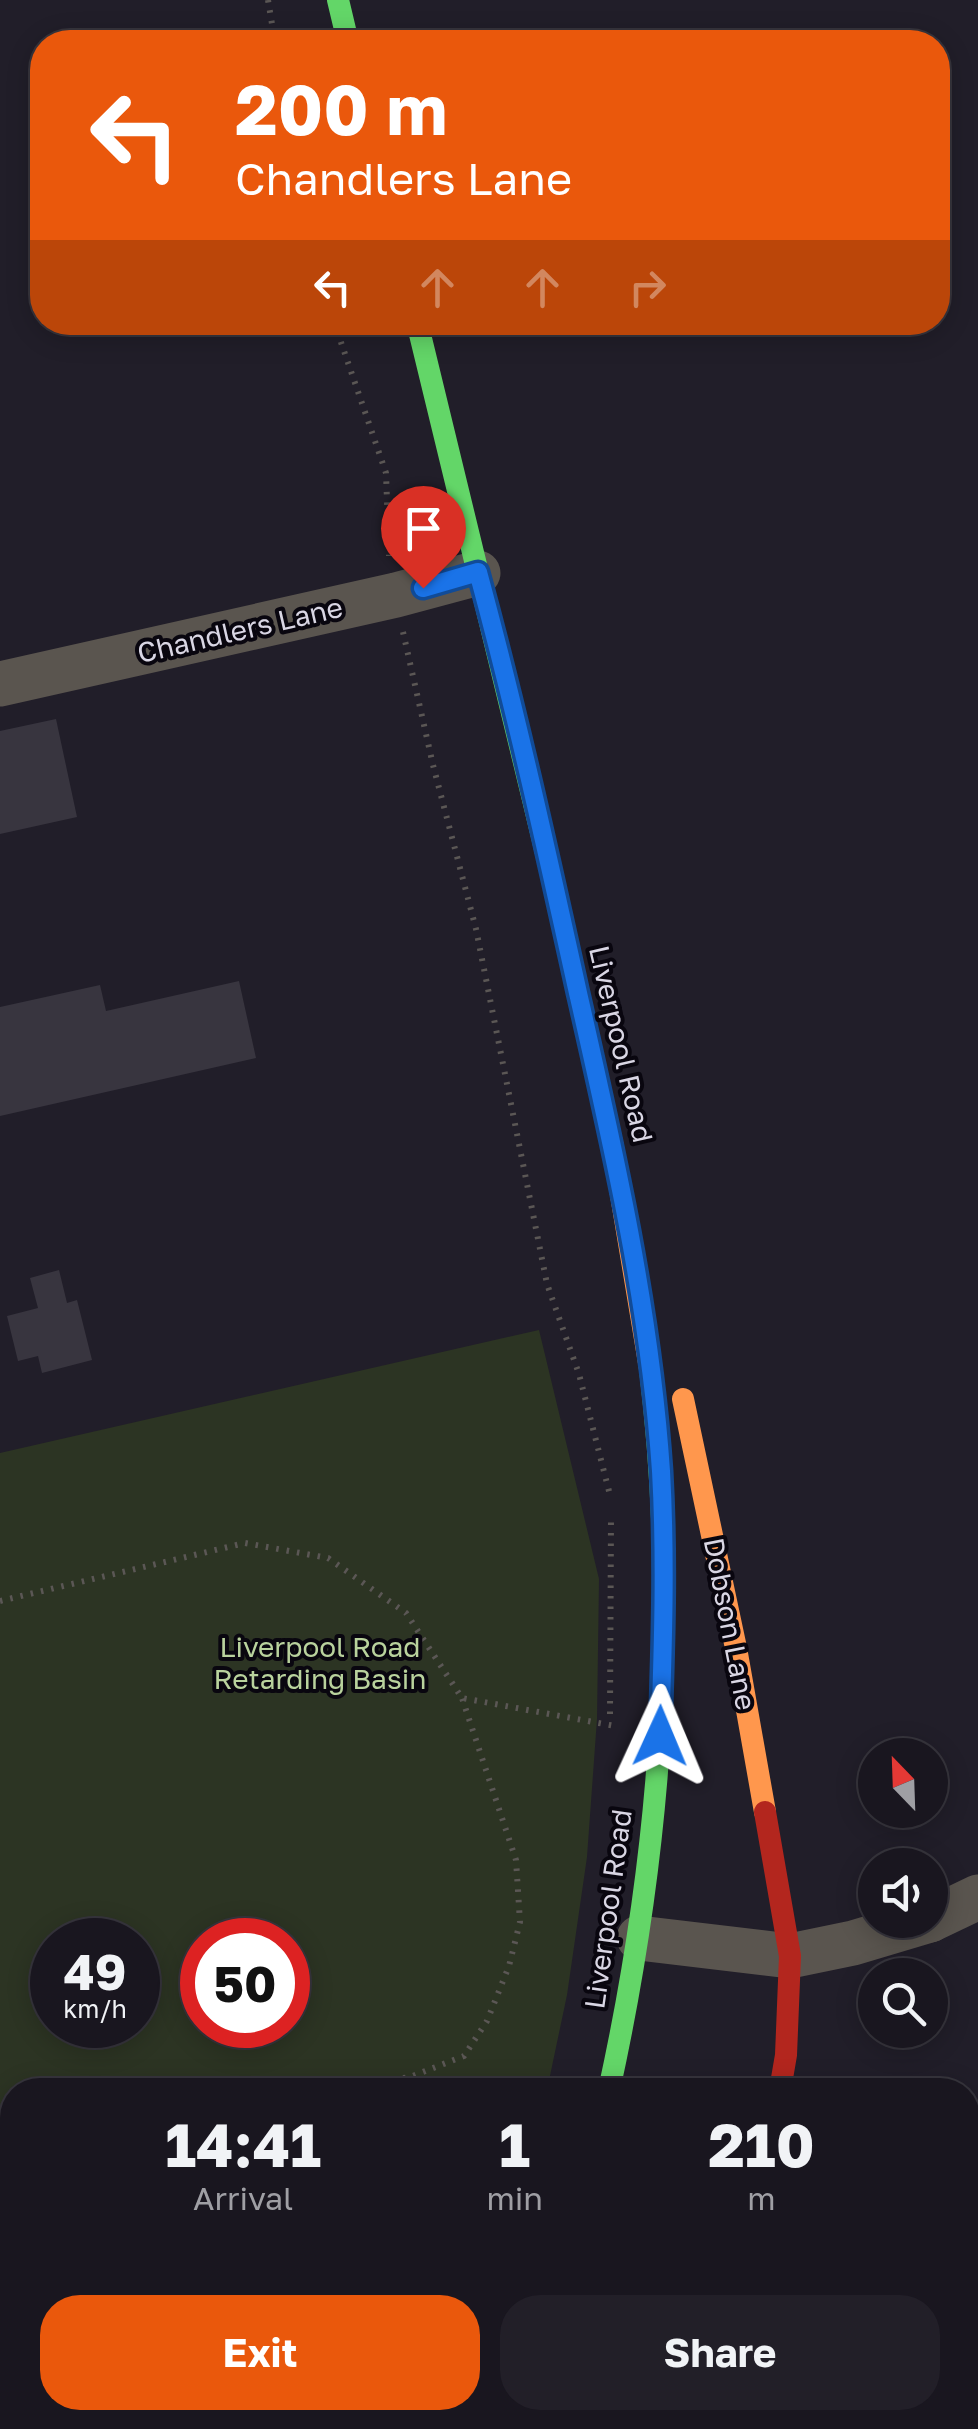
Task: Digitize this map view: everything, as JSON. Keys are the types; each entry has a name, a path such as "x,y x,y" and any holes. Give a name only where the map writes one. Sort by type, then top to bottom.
{"main road":[{"path":"338,0 345,30"},
{"name":"Liverpool Road","path":"420,335 502,664 618,1166 643,1308 660,1470 664,1610 660,1736 640,1938 611,2078"},
{"name":"Dobson Lane","path":"618,1166 673,1362 736,1648 790,1956 782,2078"}],"street":[{"name":"Chandlers Lane","path":"0,684 396,596 478,572"},
{"path":"948,1911 978,1897"},
{"path":"640,1938 790,1956 869,1938"}],"path":[{"path":"268,0 273,30"},
{"path":"338,335 386,473 386,536 433,765 476,929 547,1284 580,1374 611,1500 610,1726 462,1698"},
{"path":"0,1600 245,1543 328,1558 406,1613 462,1698 516,1860 520,1922 509,1966 487,2021 464,2056 403,2078"}],"green space":[{"name":"Liverpool Road Retarding Basin","path":"539,1330 599,1579 597,1719 587,1857 567,1995 550,2078 0,2078 0,1453"}],"building":[{"path":"56,719 77,817 0,834 0,731"},
{"path":"239,981 256,1058 0,1116 0,1007 100,985 106,1011"},
{"path":"59,1270 67,1303 77,1300 92,1360 42,1373 38,1356 18,1361 7,1316 38,1308 30,1278"}],"traffic: fast":[{"path":"338,0 345,30"},
{"path":"420,335 554,886"},
{"path":"611,2078 641,1911 660,1731 663,1550 650,1369"}],"traffic: slow":[{"path":"554,886 613,1147 650,1369"},
{"path":"683,1399 736,1648 765,1812"}],"traffic: jam":[{"path":"765,1812 790,1956 782,2078"}],"route":[{"path":"423,588 478,572 618,1166 643,1308 660,1470 664,1610 660,1736"}]}
